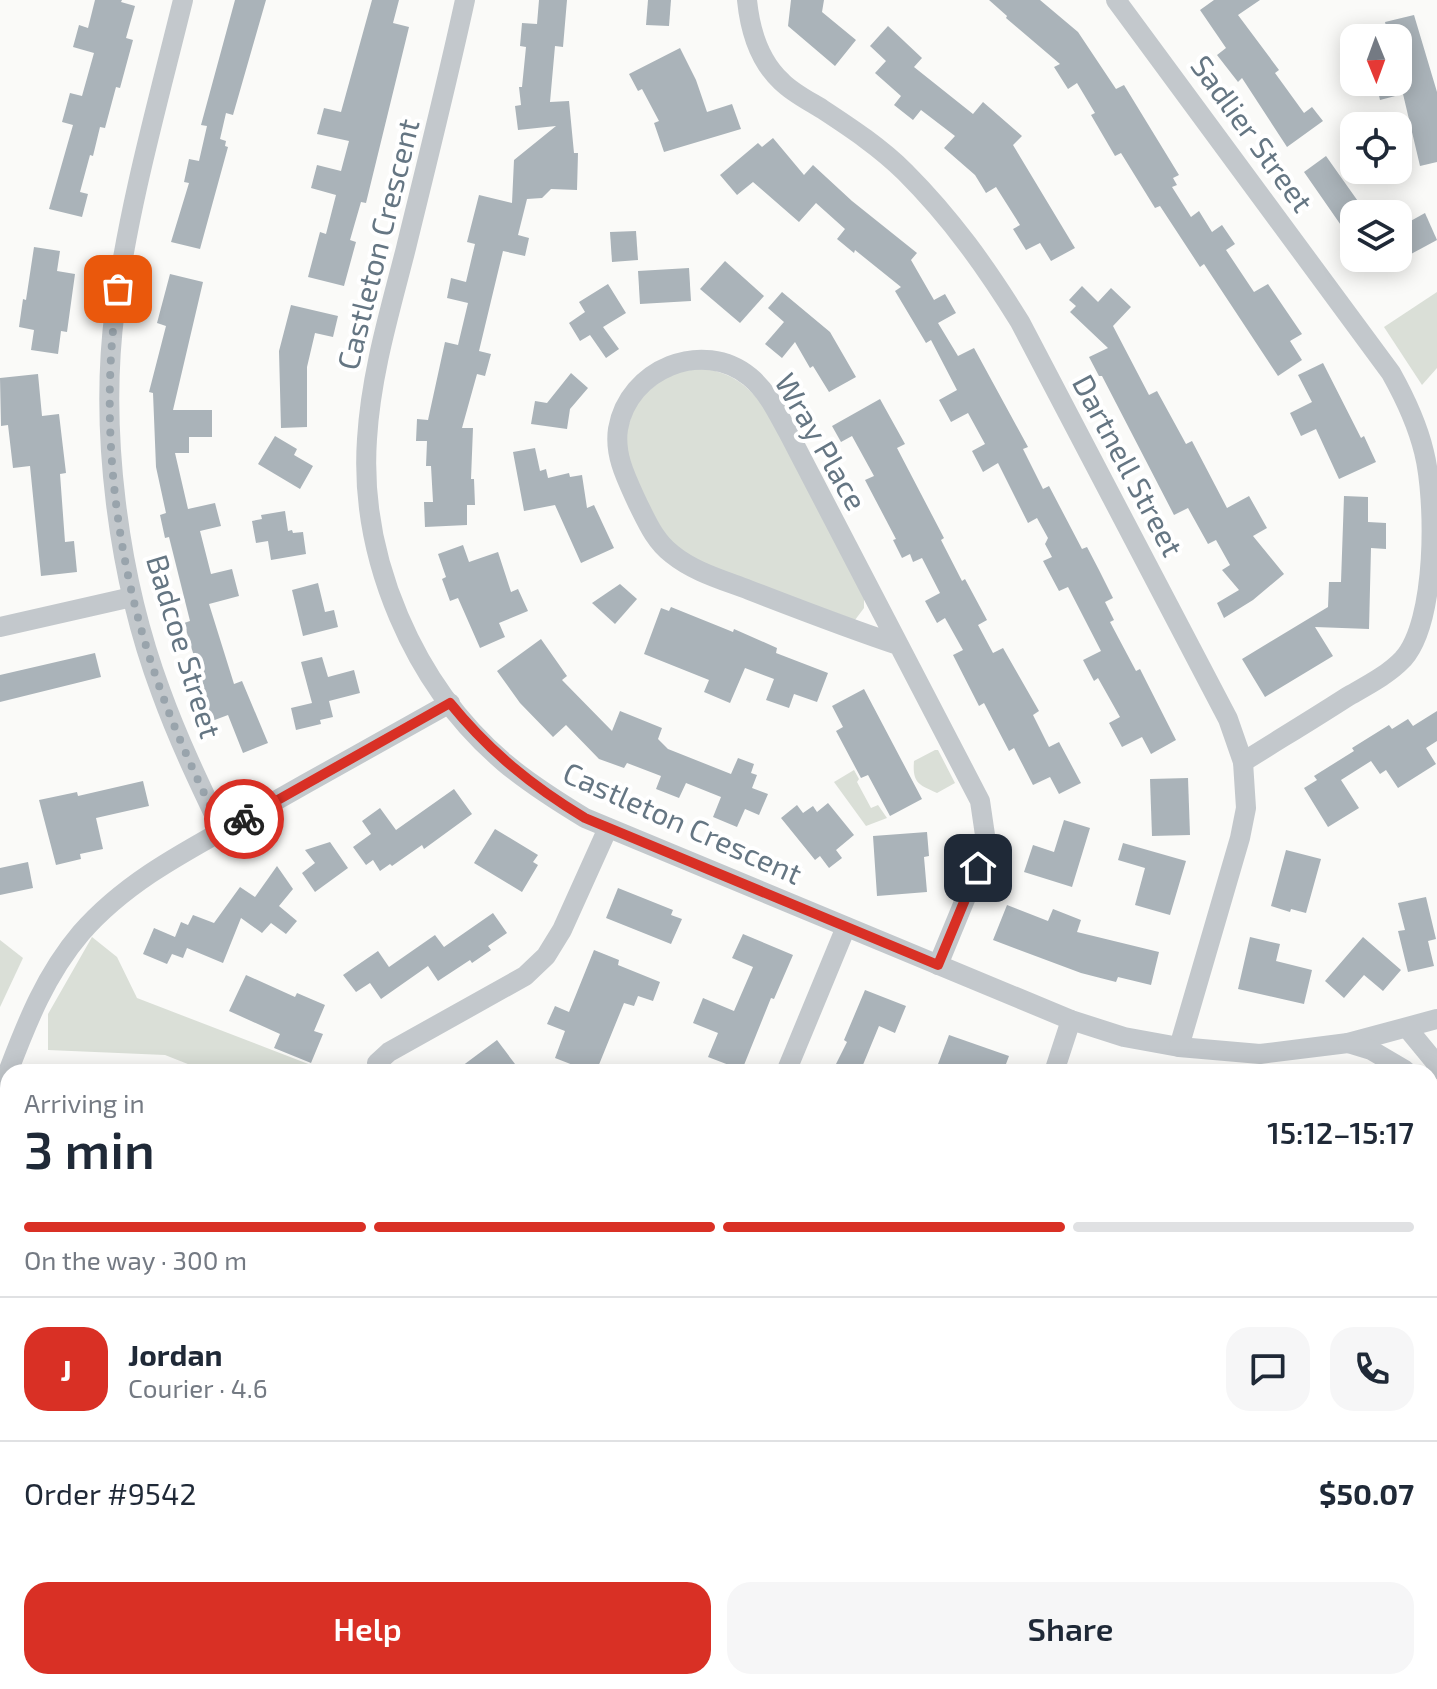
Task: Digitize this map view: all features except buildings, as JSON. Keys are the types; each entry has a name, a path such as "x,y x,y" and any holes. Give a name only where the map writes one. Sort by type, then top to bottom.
{"street":[{"name":"Badcoe Street","path":"183,0 130,218 114,312 111,435 117,516 132,597 171,717 222,831"},
{"name":"Castleton Crescent","path":"465,0 372,385 367,442 368,499 386,583 406,634 450,703 503,761 553,799 608,828 1071,1020 1124,1037 1179,1047 1260,1054 1348,1043 1437,1019"},
{"name":"Dartnell Street","path":"747,0 749,20 758,48 782,83 855,130 902,169 946,215 985,266 1020,322 1221,705 1243,762 1246,808 1179,1047"},
{"name":"Sadlier Street","path":"1116,0 1391,373 1411,411 1424,452 1431,497 1426,606 1420,630 1408,652 1383,675 1243,762"},
{"name":"Wray Place","path":"898,645 838,625 688,566 660,543 625,477 617,445 621,415 643,381 682,361 701,358 726,363 764,390 980,801 985,835 978,868 938,965"},
{"path":"0,627 132,597"},
{"path":"11,1064 56,966 111,901 163,864 450,703"},
{"path":"377,1063 389,1052 525,976 546,956 562,930 608,828"},
{"path":"789,1064 846,927"},
{"path":"1057,1064 1071,1020"},
{"path":"1407,1028 1436,1063"},
{"path":"1405,1064 1407,1028"},
{"path":"1348,1043 1371,1050 1394,1064"}],"shaded area":[{"path":"1437,292 1437,368 1422,385 1384,327"},
{"path":"705,368 739,382 765,407 864,596 864,608 855,620 693,561 672,547 628,469 624,438 637,400 671,373"},
{"path":"938,750 955,783 937,793 918,783 914,775 914,761"},
{"path":"854,770 871,808 878,805 887,818 866,826 834,782"},
{"path":"92,937 117,957 137,998 308,1064 188,1064 165,1055 48,1050 48,1014"},
{"path":"0,940 23,958 0,1007"}],"way so far":[{"path":"118,289 111,352 111,435 117,516 132,597 159,688 182,747 222,831 244,819"}],"route":[{"path":"244,819 450,703 503,761 543,792 585,818 938,965 978,868"}]}
